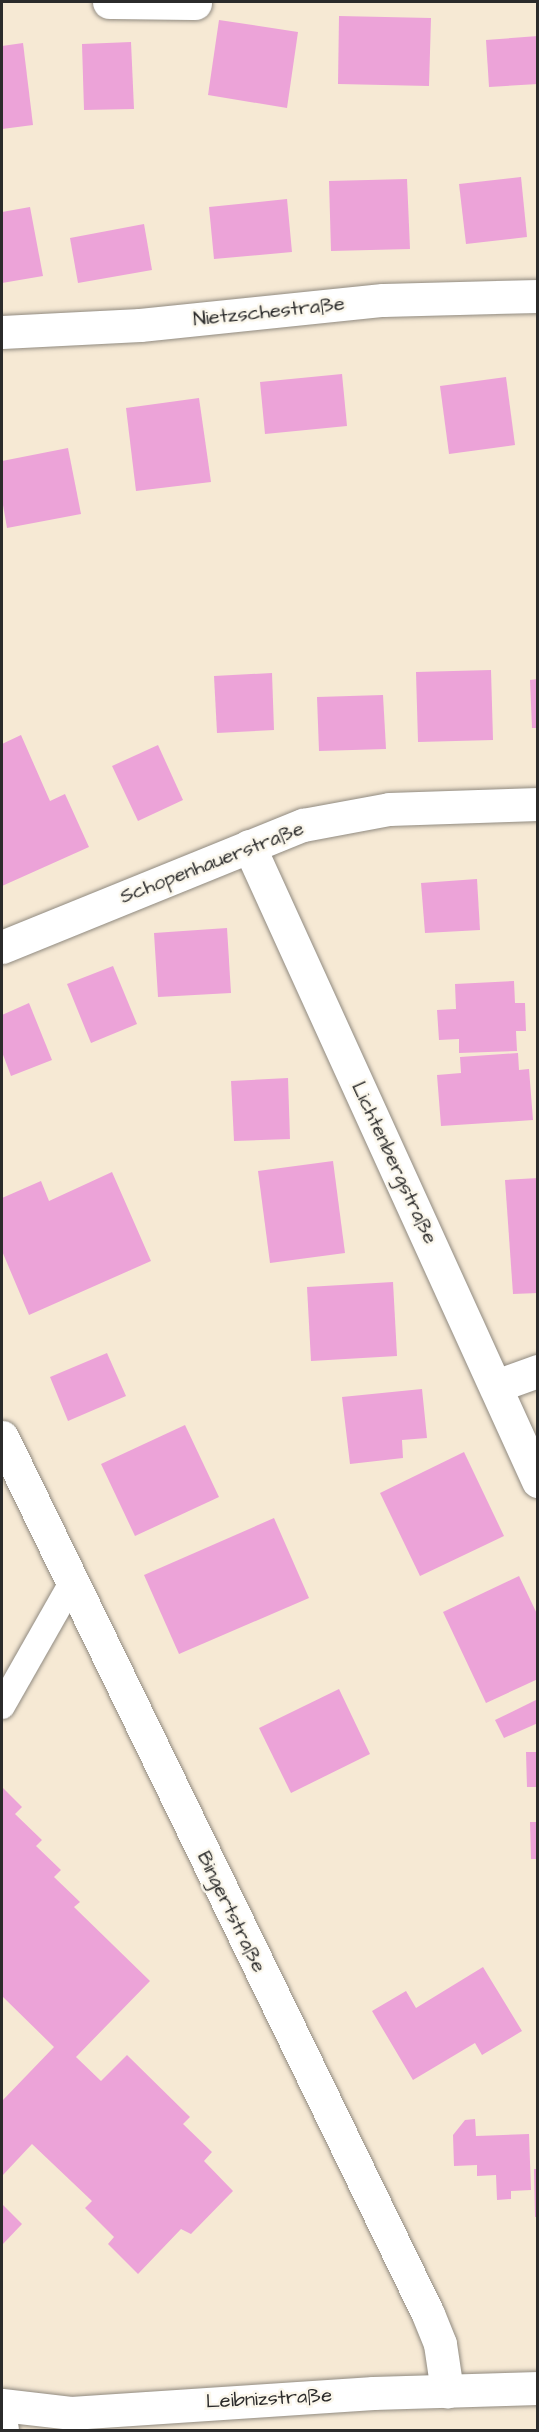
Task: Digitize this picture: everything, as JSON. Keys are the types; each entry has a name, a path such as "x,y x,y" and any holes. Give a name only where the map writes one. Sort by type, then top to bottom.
{"street":[{"path":"109,2 195,3"},
{"name":"Nietzschestraße","path":"2,332 140,326 383,300 537,296"},
{"name":"Schopenhauerstraße","path":"2,947 303,825 389,809 537,804"},
{"name":"Lichtenbergstraße","path":"249,846 496,1386 537,1481"},
{"path":"496,1386 537,1371"},
{"name":"Bingertstraße","path":"2,1437 428,2314 440,2344 447,2391"},
{"name":"Leibnizstraße","path":"2,2405 71,2413 351,2394 537,2388"}],"lane":[{"path":"2,1706 72,1583"},
{"path":"2,2405 6,2430"}],"building":[{"path":"339,16 431,18 429,86 338,84"},
{"path":"219,20 298,32 287,108 208,95"},
{"path":"538,36 538,84 489,87 486,40"},
{"path":"131,42 134,109 84,110 82,44"},
{"path":"23,43 33,125 2,129 2,46"},
{"path":"521,177 527,237 466,244 459,184"},
{"path":"407,179 410,249 331,251 329,181"},
{"path":"287,199 292,252 214,259 209,207"},
{"path":"30,207 43,276 2,283 2,212"},
{"path":"144,224 152,270 78,283 70,238"},
{"path":"342,374 347,426 265,434 260,382"},
{"path":"506,377 515,445 449,454 440,386"},
{"path":"199,398 211,482 136,491 126,408"},
{"path":"68,448 81,514 7,528 2,499 2,461"},
{"path":"491,670 493,740 418,742 416,672"},
{"path":"272,673 274,730 217,733 214,676"},
{"path":"538,679 538,728 532,728 530,680"},
{"path":"383,695 386,749 319,751 317,697"},
{"path":"21,735 50,801 65,794 89,847 2,886 2,744"},
{"path":"158,745 183,800 138,821 112,766"},
{"path":"477,879 480,930 425,933 421,883"},
{"path":"227,928 231,993 158,997 154,933"},
{"path":"113,966 137,1024 91,1043 67,984"},
{"path":"514,981 515,1003 525,1003 526,1031 516,1031 517,1051 459,1053 459,1039 439,1040 437,1010 456,1009 455,984"},
{"path":"29,1003 52,1060 11,1076 2,1052 2,1015"},
{"path":"518,1053 519,1070 529,1069 533,1120 441,1126 437,1075 461,1073 460,1057"},
{"path":"288,1078 290,1139 234,1141 231,1081"},
{"path":"333,1161 345,1253 270,1263 258,1171"},
{"path":"112,1172 151,1261 29,1315 2,1251 2,1198 41,1181 49,1201"},
{"path":"538,1178 538,1293 513,1294 505,1180"},
{"path":"393,1282 397,1356 311,1361 307,1287"},
{"path":"107,1353 126,1396 68,1421 50,1377"},
{"path":"422,1389 427,1438 402,1440 403,1458 350,1464 342,1397"},
{"path":"185,1425 219,1497 135,1536 101,1464"},
{"path":"464,1452 504,1536 420,1576 380,1493"},
{"path":"274,1518 309,1598 179,1654 144,1575"},
{"path":"519,1576 538,1616 538,1679 486,1703 443,1612"},
{"path":"339,1689 370,1754 291,1793 259,1728"},
{"path":"538,1699 538,1723 504,1738 495,1720"},
{"path":"526,1752 538,1752 538,1787 527,1787"},
{"path":"2,1787 22,1807 15,1814 42,1840 36,1846 61,1870 54,1877 80,1902 74,1907 150,1981 76,2057 101,2081 127,2055 190,2117 183,2124 212,2152 204,2161 233,2191 191,2234 181,2229 138,2274 108,2244 114,2237 85,2208 92,2201 32,2144 2,2176 2,2101 54,2047 2,1996"},
{"path":"530,1822 538,1822 538,1859 531,1859"},
{"path":"483,1967 522,2031 482,2055 475,2043 413,2080 372,2011 406,1991 416,2008"},
{"path":"475,2119 476,2136 529,2134 531,2190 511,2191 511,2199 497,2200 496,2175 477,2176 477,2165 454,2166 453,2135 465,2120"},
{"path":"534,2169 538,2169 538,2217 535,2217"},
{"path":"2,2204 22,2224 2,2245"}]}
